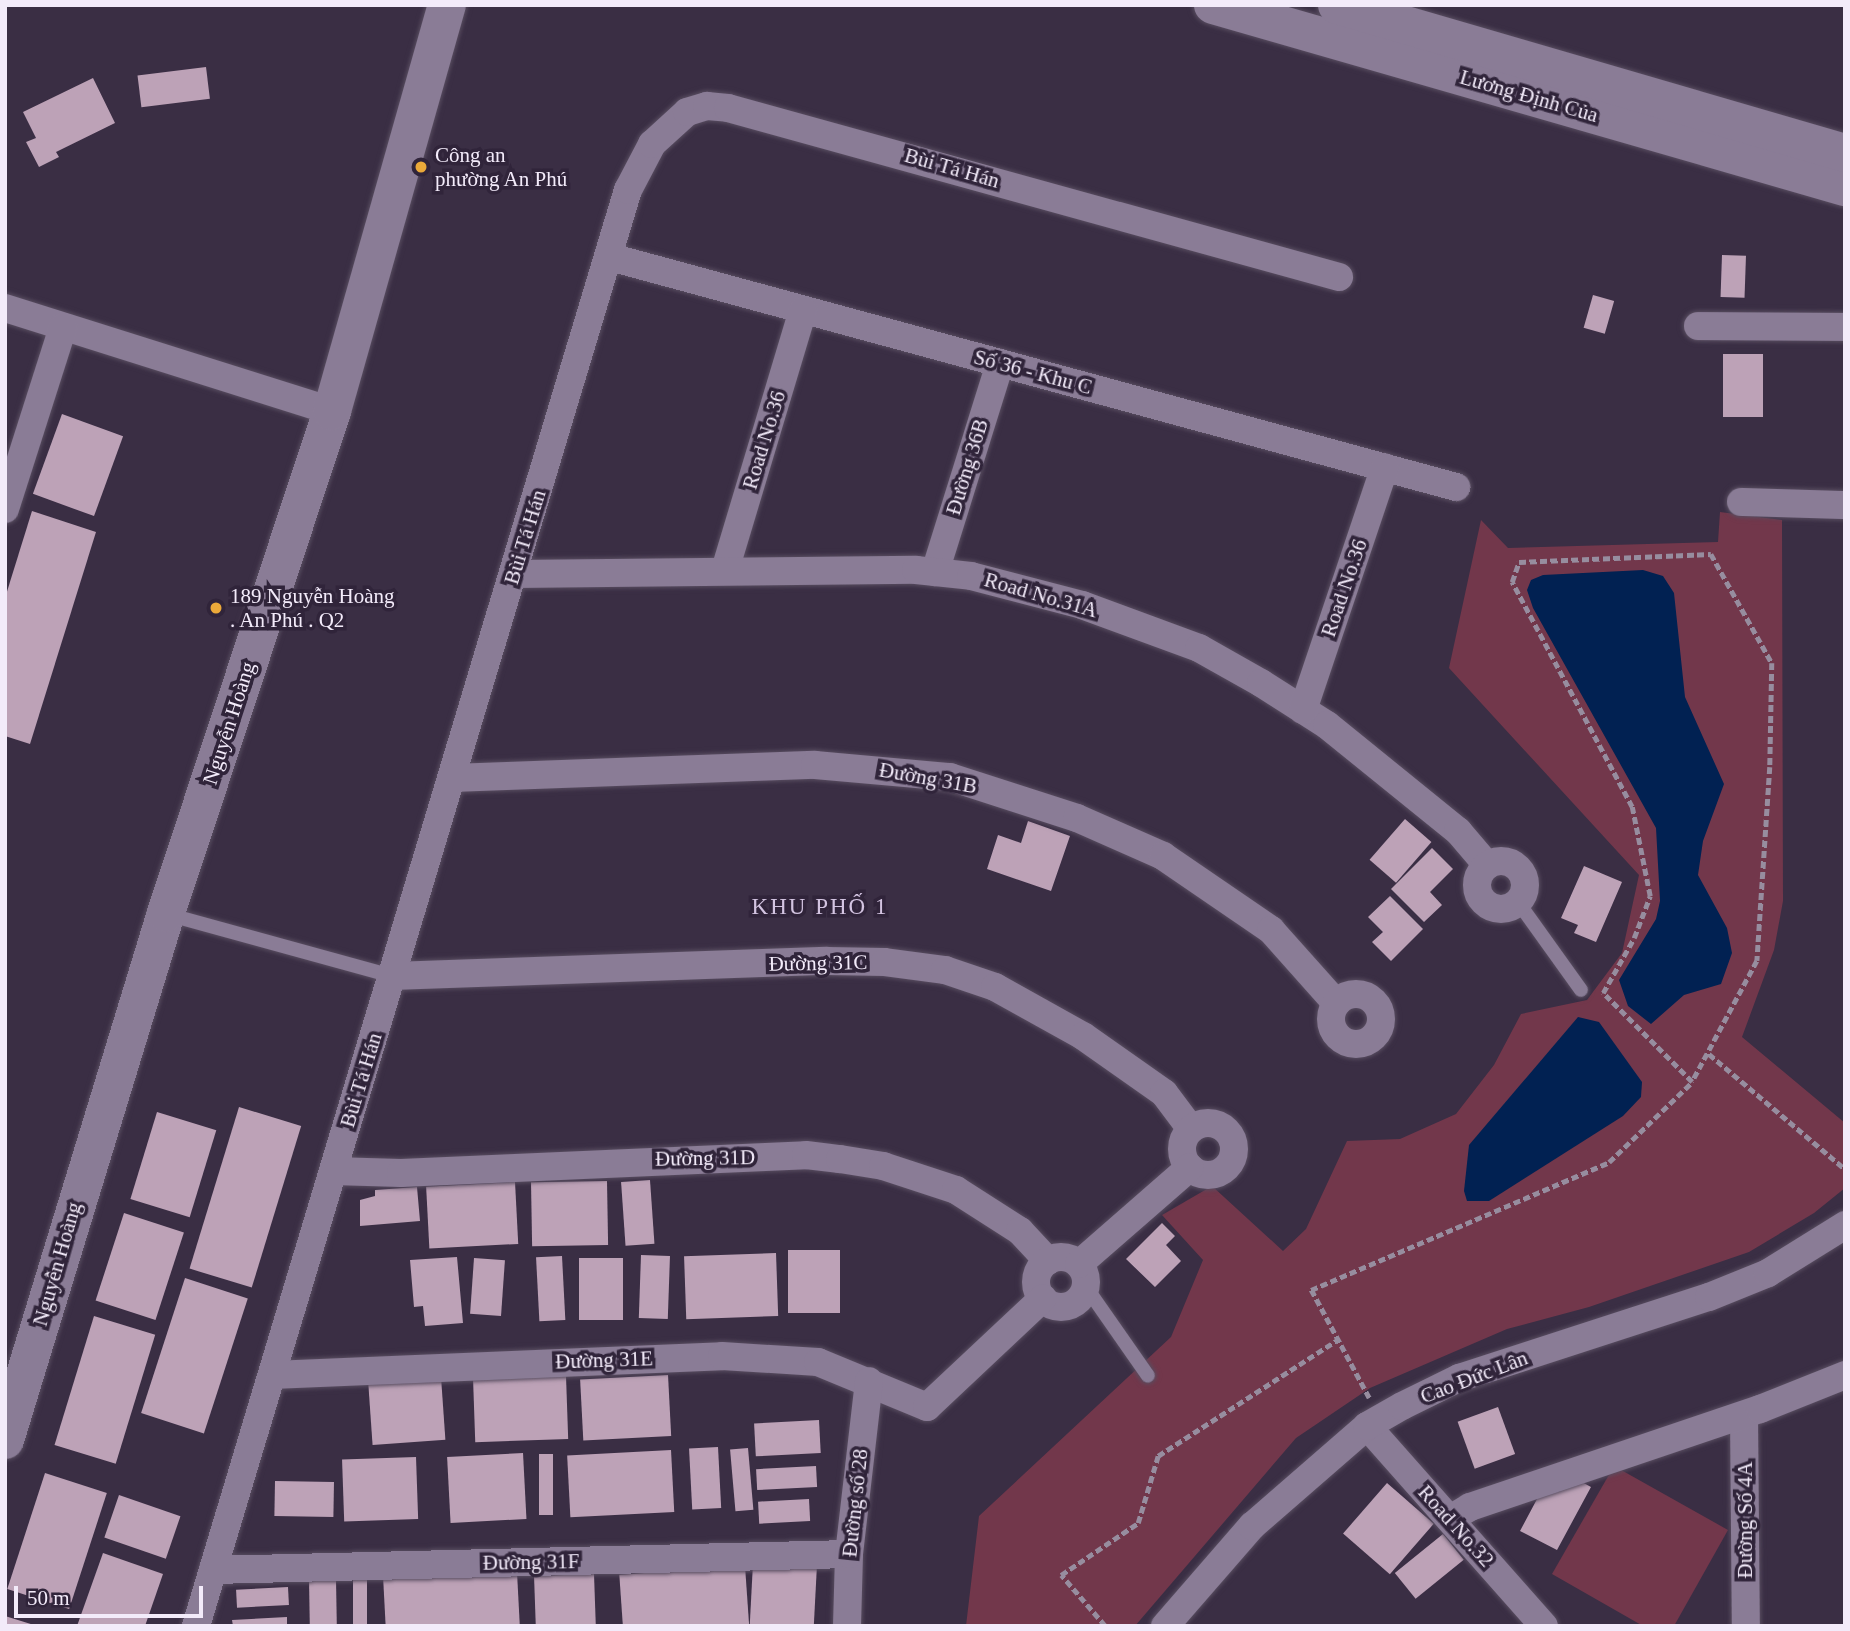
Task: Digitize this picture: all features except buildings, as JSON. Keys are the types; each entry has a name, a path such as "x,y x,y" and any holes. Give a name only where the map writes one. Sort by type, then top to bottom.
{"street":[{"name":"Nguyễn Hoàng","path":"5,1440 166,913 332,411 447,5"},
{"name":"Lương Định Của","path":"1213,5 1306,18 1845,187"},
{"name":"Lương Định Của","path":"1337,5 1845,153"},
{"name":"Bùi Tá Hán","path":"196,1626 628,190 652,144 687,112 707,106 815,130 1339,277"},
{"name":"Số 36 - Khu C","path":"610,257 1456,487"},
{"path":"5,308 332,411"},
{"name":"Road No.36","path":"725,570 803,310"},
{"path":"5,508 63,327"},
{"path":"1698,327 1845,327"},
{"name":"Đường 36B","path":"935,572 1000,363"},
{"name":"Road No.36","path":"1303,710 1385,467"},
{"path":"1741,502 1845,505"},
{"name":"Road No.31A","path":"513,574 725,570 935,572 1019,588 1152,629 1199,648 1303,710 1458,831 1487,865 1502,861 1522,872 1525,888 1518,902"},
{"name":"Đường 31B","path":"452,778 816,765 950,777 1077,818 1163,856 1271,930 1336,1003"},
{"name":"Đường 31C","path":"392,976 827,961 885,962 945,970 995,987 1093,1043 1164,1093 1191,1129"},
{"path":"1206,1123 1223,1128 1234,1150 1221,1172 1205,1175 1190,1167 1182,1144 1191,1129 1206,1123"},
{"name":"Đường 31D","path":"333,1171 401,1173 806,1155 840,1159 883,1166 956,1190 1020,1231 1048,1261"},
{"path":"1083,1276 1064,1257 1048,1261 1038,1274 1043,1298 1064,1306 1078,1300 1083,1276 1190,1167"},
{"name":"Cao Đức Lân","path":"1165,1626 1252,1526 1373,1423 1459,1378 1709,1297 1768,1273 1845,1224"},
{"name":"Đường 31E","path":"272,1375 722,1356 818,1362 927,1407 1043,1298"},
{"path":"1450,1519 1469,1507 1744,1415 1845,1375"},
{"name":"Đường số 28","path":"847,1626 849,1554 869,1381"},
{"name":"Đường Số 4A","path":"1744,1415 1746,1626"},
{"name":"Road No.32","path":"1373,1423 1450,1519 1544,1626"},
{"name":"Đường 31F","path":"213,1570 849,1554"}],"lane":[{"path":"1518,902 1581,990"},
{"path":"166,913 392,976"},
{"path":"1083,1276 1148,1376"}],"path":[{"path":"1373,1423 1337,1340 1311,1290 1609,1162 1692,1083 1757,961 1772,663 1712,554 1519,562 1512,582 1632,807 1650,895 1634,938 1603,993 1692,1083"},
{"path":"1709,1054 1845,1170"},
{"path":"1105,1626 1061,1575 1138,1523 1158,1456 1337,1340"}],"shaded area":[{"path":"1720,512 1782,520 1783,901 1774,950 1742,1037 1845,1123 1845,1188 1814,1213 1749,1252 1589,1307 1507,1329 1370,1388 1296,1438 1135,1626 966,1626 979,1516 1171,1337 1203,1260 1162,1215 1212,1186 1283,1251 1306,1229 1347,1141 1400,1139 1456,1114 1494,1065 1521,1014 1587,1000 1622,953 1639,875 1449,668 1481,520 1508,548 1718,542"},
{"path":"1614,1466 1728,1530 1674,1626 1643,1626 1552,1574"}],"water":[{"path":"1643,570 1663,576 1674,593 1685,697 1724,784 1703,841 1698,875 1727,928 1732,953 1721,984 1684,995 1651,1024 1628,1006 1619,980 1656,919 1660,901 1656,828 1533,608 1527,590 1531,580 1543,575"},
{"path":"1578,1017 1599,1022 1642,1082 1641,1097 1623,1116 1489,1201 1467,1201 1464,1191 1469,1145"}],"place":[{"name":"Công an phường An Phú","path":"421,167"},
{"name":"189 Nguyễn Hoàng . An Phú . Q2","path":"216,608"}],"district":[{"name":"KHU PHỐ 1","path":"820,907"}]}
